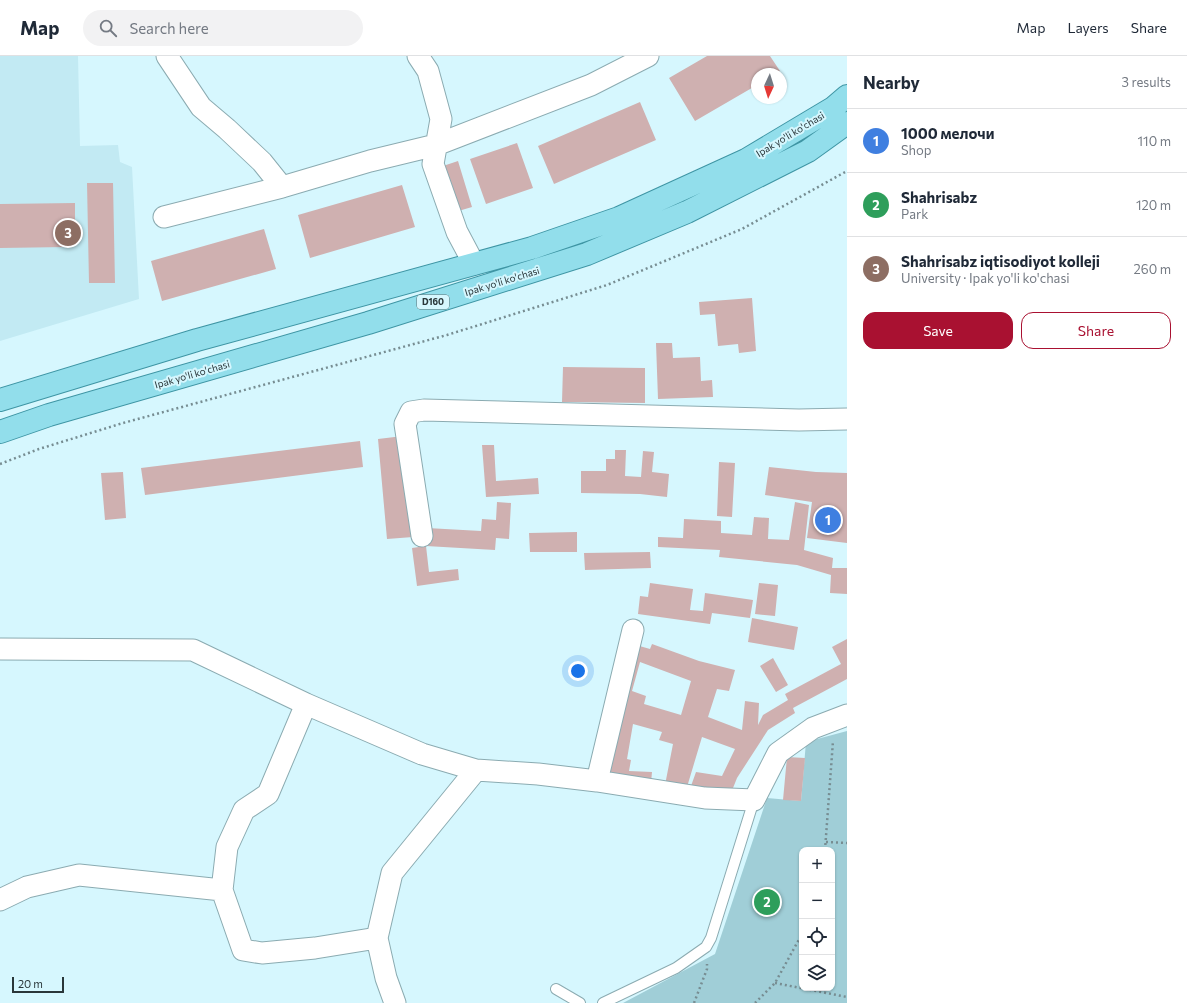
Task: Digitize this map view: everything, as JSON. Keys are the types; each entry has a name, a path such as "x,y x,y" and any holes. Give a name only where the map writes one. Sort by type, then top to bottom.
{"main road":[{"name":"Ipak yo'li ko'chasi","path":"0,400 197,340 532,248 619,218 746,160 833,108 847,96"},
{"name":"Ipak yo'li ko'chasi","path":"0,432 49,415 368,323 587,254 694,209 808,151 847,123"}],"street":[{"path":"167,56 201,106 262,162 282,187"},
{"path":"418,56 428,71 441,119 433,164 457,232 474,264"},
{"path":"164,217 282,187 370,161 436,145 591,85 648,56"},
{"path":"422,536 405,424 411,412 424,410 799,420 847,419"},
{"path":"597,781 633,630"},
{"path":"0,649 193,650 306,704 422,754 476,770 538,774 597,781 705,798 754,800 778,753 813,728 841,718"},
{"path":"306,704 268,794 244,810 227,847 222,890 242,950 262,953 315,948 377,938"},
{"path":"394,1003 386,978 377,938 392,873 476,770"},
{"path":"0,900 27,887 79,875 222,890"}],"lane":[{"path":"603,1003 676,968 706,947 711,938 754,800"},
{"path":"556,989 580,1003"}],"path":[{"path":"0,464 39,449 123,423 447,335 607,285 742,229 847,171"},
{"path":"825,847 841,718"},
{"path":"826,842 847,843"},
{"path":"755,1003 775,983 799,939"},
{"path":"694,1003 707,969 706,947"},
{"path":"775,983 847,997"}],"shaded area":[{"path":"0,56 78,56 80,146 118,145 120,162 132,167 139,299 0,341"},
{"path":"847,731 847,1003 623,1003 715,954 767,798 801,801 806,742"}],"building":[{"path":"707,56 770,56 778,68 751,68 751,88 695,121 669,78"},
{"path":"640,102 656,140 554,184 538,146"},
{"path":"517,143 533,188 486,204 470,159"},
{"path":"458,161 472,207 455,212 440,167"},
{"path":"87,183 113,183 115,283 89,283"},
{"path":"402,185 415,227 310,258 298,215"},
{"path":"75,203 75,229 66,229 66,247 0,248 0,204"},
{"path":"264,229 276,269 162,301 151,261"},
{"path":"752,298 756,351 739,353 738,344 718,346 715,314 700,315 699,302"},
{"path":"656,343 672,343 673,358 700,357 701,381 712,380 713,397 658,399"},
{"path":"563,367 645,368 645,403 562,402"},
{"path":"403,436 413,537 387,539 378,439"},
{"path":"360,441 363,467 145,495 141,468"},
{"path":"482,445 494,445 496,481 538,478 539,494 486,497"},
{"path":"615,450 626,450 625,476 641,477 643,451 654,452 652,472 669,474 667,497 640,494 581,493 581,471 606,471 606,459 615,459"},
{"path":"719,462 735,463 732,517 717,516"},
{"path":"769,467 816,472 847,473 847,543 807,538 812,502 765,495"},
{"path":"123,472 126,518 105,520 101,473"},
{"path":"497,502 511,503 509,539 496,538 495,550 426,546 427,528 481,531 482,519 496,520"},
{"path":"795,502 809,505 804,550 833,558 832,568 847,568 847,594 830,593 831,575 797,565 719,557 720,550 658,547 658,537 683,538 684,519 721,521 721,533 752,535 754,517 769,518 768,539 789,540"},
{"path":"577,532 577,552 530,552 529,533"},
{"path":"426,546 429,572 458,569 459,580 417,586 412,548"},
{"path":"650,552 651,568 585,570 584,553"},
{"path":"650,583 693,589 690,610 703,611 705,593 753,600 750,618 712,613 710,624 638,614 640,596 648,597"},
{"path":"759,583 778,585 775,616 755,614"},
{"path":"752,618 798,627 794,650 748,642"},
{"path":"847,639 847,679 793,708 795,713 768,730 737,778 731,793 691,786 696,772 722,776 735,749 702,737 687,787 665,785 673,744 659,740 662,732 633,724 627,759 631,760 629,771 652,772 651,783 603,778 636,645 650,649 652,644 699,661 735,670 729,691 717,689 708,717 742,730 745,701 759,703 758,725 763,715 788,700 785,694 841,664 832,647","holes":["640,662 691,681 681,715 644,704 646,696 632,691"]},
{"path":"773,658 788,685 776,692 760,666"},
{"path":"787,757 805,758 801,801 783,800"}],"place":[{"name":"Shahrisabz iqtisodiyot kolleji","path":"68,233"},
{"name":"1000 мелочи","path":"828,520"},
{"name":"Shahrisabz","path":"767,902"}]}
